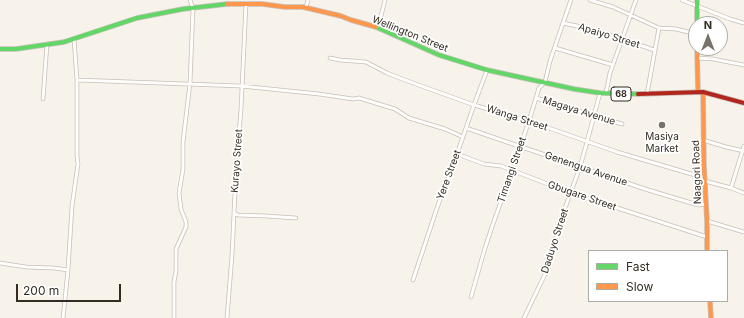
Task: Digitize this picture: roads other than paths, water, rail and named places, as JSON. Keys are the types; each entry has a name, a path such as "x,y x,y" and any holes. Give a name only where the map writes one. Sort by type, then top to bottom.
{"main road":[{"path":"696,0 697,16"},
{"name":"Wellington Street","path":"0,49 16,50 64,42 137,18 230,2 285,7 306,7 378,28 439,55 487,70 574,89 600,93 647,94 703,92 744,103"},
{"path":"698,58 698,92"},
{"name":"Naagori Road","path":"703,92 707,250"},
{"path":"710,302 711,318"}],"street":[{"path":"174,318 176,249 186,228 180,193 183,169 183,142 190,83 193,8 190,0"},
{"path":"306,7 308,0"},
{"path":"378,28 385,0"},
{"name":"Timangi Street","path":"471,297 492,228 539,88 545,82 562,23 571,0"},
{"path":"590,0 613,7 659,28 676,29 688,32"},
{"path":"606,93 610,73 636,0"},
{"path":"682,0 744,23"},
{"name":"Kurayo Street","path":"227,318 246,4"},
{"name":"Apaiyo Street","path":"562,23 622,39 654,50"},
{"path":"647,94 659,28"},
{"path":"63,318 72,206 78,164 77,80 74,39"},
{"path":"44,99 47,44"},
{"path":"555,48 613,65"},
{"name":"Wanga Street","path":"330,58 366,62 402,79 474,105 529,121 587,142 744,193"},
{"path":"698,58 713,59 744,65"},
{"name":"Yere Street","path":"413,280 438,205 487,70"},
{"path":"77,80 242,86 353,99 359,98 395,109 409,118 463,136"},
{"name":"Daduyo Street","path":"524,318 548,268 561,219 580,167 600,93"},
{"name":"Magaya Avenue","path":"536,98 622,124"},
{"name":"Genengua Avenue","path":"466,128 645,189 698,205 706,204"},
{"path":"704,140 743,151"},
{"path":"731,188 744,146"},
{"name":"Gbugare Street","path":"457,154 484,164 501,166 571,193 707,237"},
{"path":"234,213 238,215 296,218"},
{"path":"707,221 744,232"},
{"path":"0,263 26,267 68,270"}],"place":[{"name":"Masiya Market","path":"662,125"}]}
